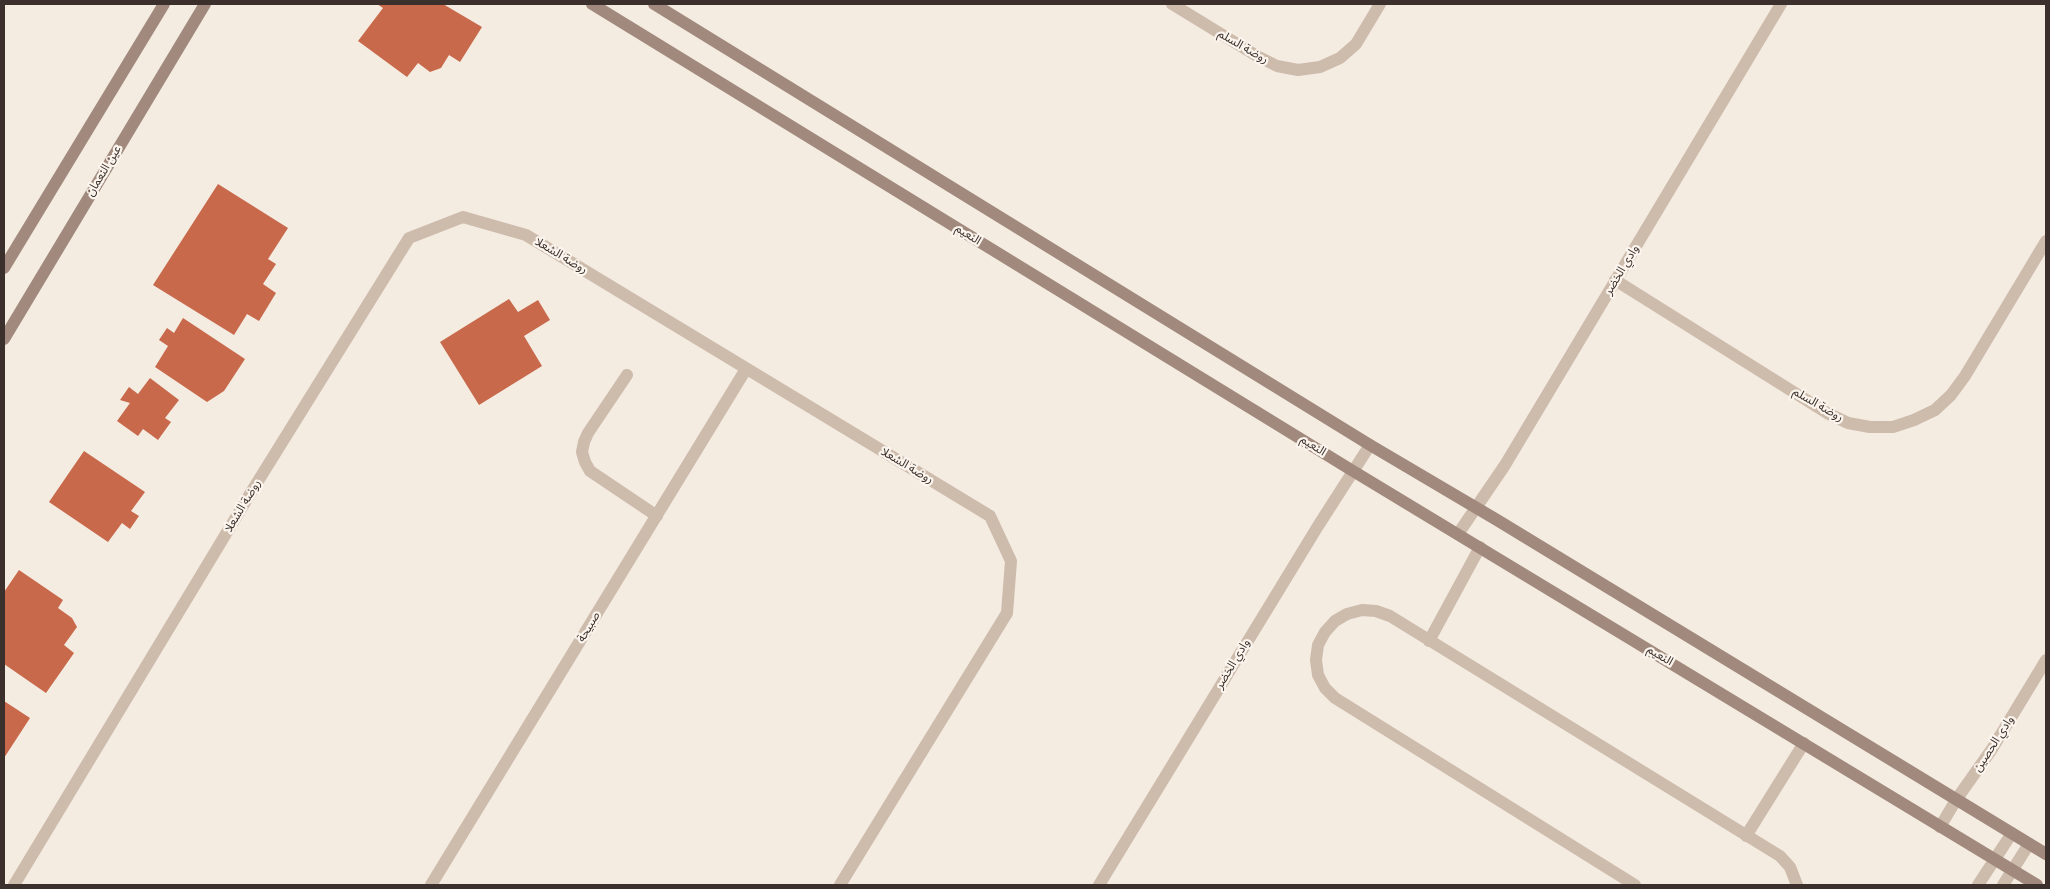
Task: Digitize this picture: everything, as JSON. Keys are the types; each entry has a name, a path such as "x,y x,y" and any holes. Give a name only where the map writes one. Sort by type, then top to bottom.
{"street":[{"path":"4,268 164,4"},
{"name":"عين النعمان","path":"4,339 205,4"},
{"name":"النعيم","path":"592,4 1353,471 2037,885"},
{"path":"654,4 1370,445 2046,854"},
{"name":"روضة السلم","path":"1172,4 1257,56 1277,66 1298,70 1320,67 1340,58 1356,44 1380,4"},
{"name":"وادي الخضر","path":"1458,534 1505,465 1782,4"},
{"name":"روضة الشعلا","path":"14,885 250,494 409,238 463,217 526,235 990,516 1010,561 1007,613 840,885"},
{"name":"روضة السلم","path":"1615,280 1827,413 1848,422 1870,427 1893,426 1921,417 1934,410 1951,395 1965,376 2046,241"},
{"name":"صبيحة","path":"431,885 746,368"},
{"path":"627,375 588,433 582,452 590,471 657,516"},
{"name":"وادي الخضر","path":"1099,885 1370,445"},
{"path":"1429,641 1480,547"},
{"path":"1634,885 1335,698 1325,688 1318,675 1316,660 1318,645 1325,632 1335,621 1348,614 1362,610 1376,611 1390,616 1780,856 1790,867 1796,885"},
{"name":"وادي الحصين","path":"1940,826 1992,749 2046,660"},
{"path":"1746,836 1804,743"},
{"path":"1978,885 2012,833"},
{"path":"2003,885 2029,844"}],"building":[{"path":"377,4 443,4 482,27 460,62 449,55 441,68 430,72 418,63 407,77 358,41 383,8"},
{"path":"218,184 288,228 268,259 276,264 263,284 276,293 259,321 247,314 234,335 153,285"},
{"path":"509,299 518,312 538,300 550,320 524,336 542,366 479,405 440,342"},
{"path":"183,318 245,359 224,391 207,402 155,367 168,346 159,340 167,328 174,333"},
{"path":"150,378 179,400 165,418 171,422 158,440 143,429 138,436 117,421 130,403 120,400 129,387 138,394"},
{"path":"84,451 145,492 131,511 139,516 130,529 122,523 108,542 49,502"},
{"path":"19,570 63,600 58,608 72,618 77,627 64,645 74,653 46,693 4,664 4,592"},
{"path":"4,701 30,718 4,758"}]}
